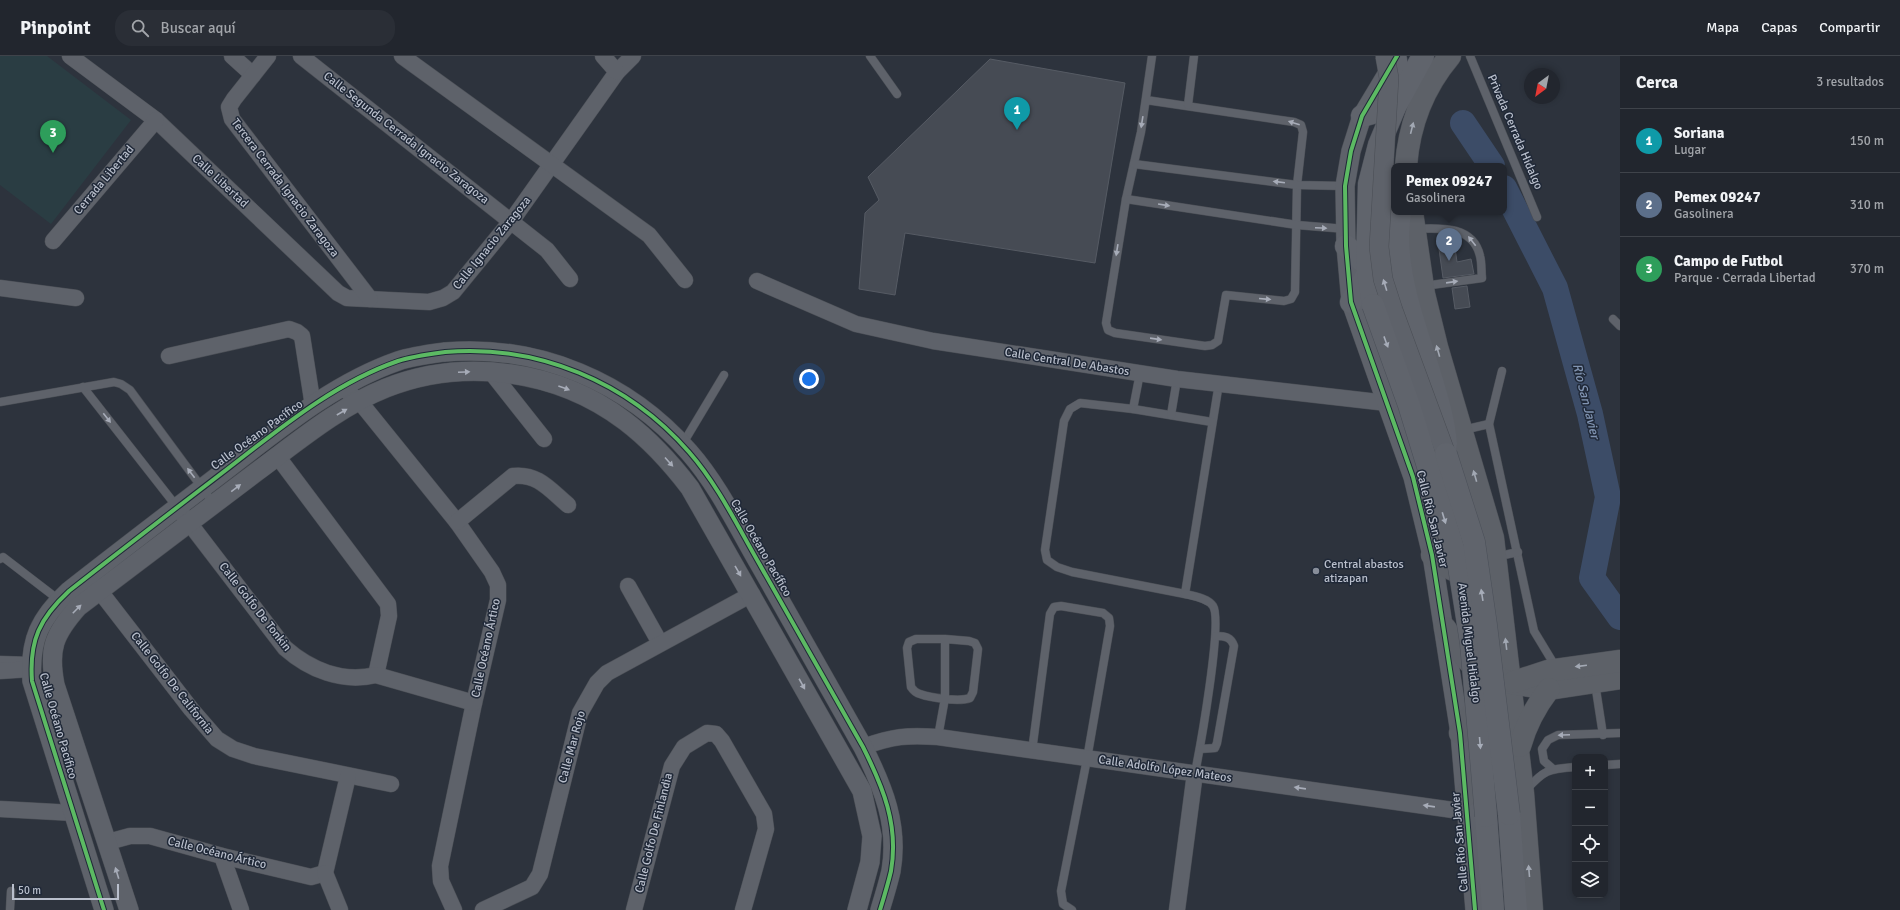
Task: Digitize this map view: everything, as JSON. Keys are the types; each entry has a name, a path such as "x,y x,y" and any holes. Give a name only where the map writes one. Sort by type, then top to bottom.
{"main road":[{"name":"Avenida Miguel Hidalgo","path":"1423,56 1397,103 1379,145 1369,184 1368,269 1373,305 1409,405 1459,566 1471,643 1473,808 1493,910"},
{"path":"1406,163 1408,144 1414,118 1435,74 1450,56"},
{"path":"1359,123 1397,103 1393,57"},
{"path":"1402,215 1408,227 1437,347 1494,547 1518,753 1532,910"},
{"path":"1408,227 1403,280 1442,417 1446,454"},
{"path":"1346,237 1368,269 1352,302"},
{"name":"Avenida Miguel Hidalgo","path":"1446,454 1474,542 1486,625 1509,814 1516,910"},
{"path":"1432,555 1446,567 1455,572 1468,570 1480,563 1494,547"},
{"path":"1445,628 1471,664 1484,673 1510,683"},
{"path":"1518,753 1529,721 1553,679 1620,661"},
{"path":"1460,733 1479,703 1496,688 1548,671 1553,679"},
{"path":"1553,679 1594,682 1620,678"},
{"path":"1473,808 1477,778 1484,774 1496,772 1506,774 1514,779 1522,793"}],"street":[{"name":"Calle Libertad","path":"70,56 156,120 338,292 347,298 370,299"},
{"path":"232,56 254,75"},
{"name":"Tercera Cerrada Ignacio Zaragoza","path":"268,56 229,107 232,119 370,299"},
{"name":"Calle Segunda Cerrada Ignacio Zaragoza","path":"302,56 512,220 547,250 570,279"},
{"path":"603,56 617,72"},
{"name":"Calle Ignacio Zaragoza","path":"370,299 429,302 443,298 453,292 512,220 617,72 633,56"},
{"name":"Calle Río San Javier","path":"1393,57 1359,123 1351,151 1345,186 1346,237 1352,302 1413,478 1432,555 1473,808 1476,910"},
{"name":"Avenida Miguel Hidalgo","path":"1393,57 1389,78 1380,247 1383,279 1446,454"},
{"path":"410,58 649,235 685,280"},
{"name":"Cerrada Libertad","path":"53,241 156,120"},
{"path":"1359,123 1369,184"},
{"name":"Calle Central De Abastos","path":"757,281 856,324 933,341 1177,379 1387,403"},
{"path":"0,288 76,298"},
{"path":"169,356 289,329 302,336 313,406"},
{"name":"Calle Océano Pacífico","path":"129,910 108,842 55,685 51,665 55,640 64,623 78,607 94,583 177,507 280,428 342,387 367,374 400,360 432,354 470,350 540,358 579,372 612,388 645,410 669,431 708,477 863,747 881,784 893,829 891,870 880,910"},
{"name":"Calle Océano Pacífico","path":"104,910 32,681 31,665 34,641 41,624 52,607 59,600 94,583 189,523 329,419 386,388 426,377 464,372 490,372 527,376 564,388 594,401 624,420 650,441 671,463 690,488 752,594 862,791 872,836 870,862 858,910"},
{"path":"490,372 544,439"},
{"name":"Calle Océano Ártico","path":"342,387 360,402 457,522 492,572 498,585 498,600 474,703 440,866 441,881 454,910"},
{"path":"278,457 388,604 389,616 376,675"},
{"path":"457,522 513,476 524,474 537,478 568,505"},
{"name":"Calle Golfo De Tonkin","path":"177,507 284,648 297,659 311,668 345,678 362,678 376,675 474,703"},
{"name":"Calle Golfo De California","path":"94,583 191,709 217,739 233,750 254,756 391,784"},
{"path":"628,586 660,643"},
{"name":"Calle Mar Rojo","path":"483,910 532,887 540,874 580,713 596,683 606,673 752,594"},
{"path":"0,671 31,665"},
{"name":"Calle Golfo De Finlandia","path":"634,910 672,766 684,747 707,733 716,734 722,741 764,814 766,829 743,910"},
{"name":"Calle Adolfo López Mateos","path":"863,747 885,739 910,735 938,737 1087,759 1473,808"},
{"path":"1177,910 1195,773"},
{"path":"340,910 325,873 348,776"},
{"path":"0,809 71,804 89,789"},
{"name":"Calle Océano Ártico","path":"108,842 130,836 150,836 222,856 311,877 325,873"},
{"path":"222,856 241,910"}],"lane":[{"path":"870,56 897,94"},
{"path":"1146,100 1188,105 1294,122 1300,125 1302,132 1301,157 1297,185 1297,272 1295,292 1292,299 1284,301 1226,295 1218,341 1212,345 1205,346 1115,333 1108,330 1106,323 1126,199 1146,100 1152,56"},
{"path":"1188,105 1194,56"},
{"name":"Privada Cerrada Hidalgo","path":"1470,56 1537,217"},
{"path":"1134,164 1297,185 1345,186"},
{"path":"1126,199 1297,225 1346,237"},
{"path":"1408,227 1454,229 1467,236 1476,245 1480,255 1482,278 1423,286"},
{"path":"1613,319 1620,326"},
{"path":"1502,372 1490,424 1534,631 1553,679"},
{"path":"1133,410 1140,373"},
{"path":"682,445 724,375"},
{"path":"1171,415 1177,379"},
{"path":"0,402 114,382 121,384 130,390 214,504"},
{"path":"1185,594 1219,383"},
{"path":"83,387 177,507"},
{"path":"1195,773 1200,749 1216,636 1215,611 1212,604 1185,594 1072,572 1057,567 1047,560 1045,550 1064,421 1070,409 1080,403 1212,422"},
{"path":"1461,430 1490,424"},
{"path":"1494,547 1518,552"},
{"path":"0,559 3,557 59,600"},
{"path":"1032,751 1050,614 1054,607 1061,606 1104,613 1109,618 1110,626 1087,759 1061,890 1063,904 1072,910"},
{"path":"1200,749 1209,750 1215,748 1217,743 1234,646 1232,640 1224,636 1216,636"},
{"path":"916,639 945,639 969,640 975,642 978,649 973,692 970,698 964,700 920,694 914,691 911,687 907,648 910,642 916,639"},
{"path":"938,737 945,698 945,639"},
{"path":"0,660 31,665"},
{"path":"1594,682 1603,735"},
{"path":"1553,769 1544,761 1542,749 1548,740 1558,735 1603,735 1620,733"},
{"path":"1608,765 1620,764"},
{"path":"1522,793 1541,774 1553,769 1572,767"},
{"path":"10,910 11,891"}],"shaded area":[{"path":"0,56 47,56 131,120 51,224 0,185"}],"building":[{"path":"990,59 1125,83 1095,263 905,233 895,295 859,289 865,213 879,200 868,177"},
{"path":"1454,240 1457,262 1471,259 1474,274 1443,278 1438,242"},
{"path":"1467,286 1470,307 1455,309 1452,288"}],"waterway":[{"name":"Río San Javier","path":"1463,123 1490,163"},
{"name":"Río San Javier","path":"1507,194 1555,288 1590,414 1608,497 1592,578 1620,617"}],"cycle path":[{"path":"1397,56 1362,116 1351,151 1345,186 1346,246 1351,302 1413,477 1432,555 1460,733 1475,910"},
{"path":"104,910 32,681 32,653 38,631 44,621 59,601 69,591 284,425 328,395 350,382 404,359 445,352 480,351 514,354 547,362 579,373 610,387 665,427 689,452 709,478 736,521 863,747 883,792 891,822 893,854 891,871 880,910"}],"place":[{"name":"Soriana","path":"1017,130"},
{"name":"Campo de Futbol","path":"53,153"},
{"name":"Pemex 09247","path":"1449,261"},
{"name":"Central abastos atizapan","path":"1316,571"}]}
